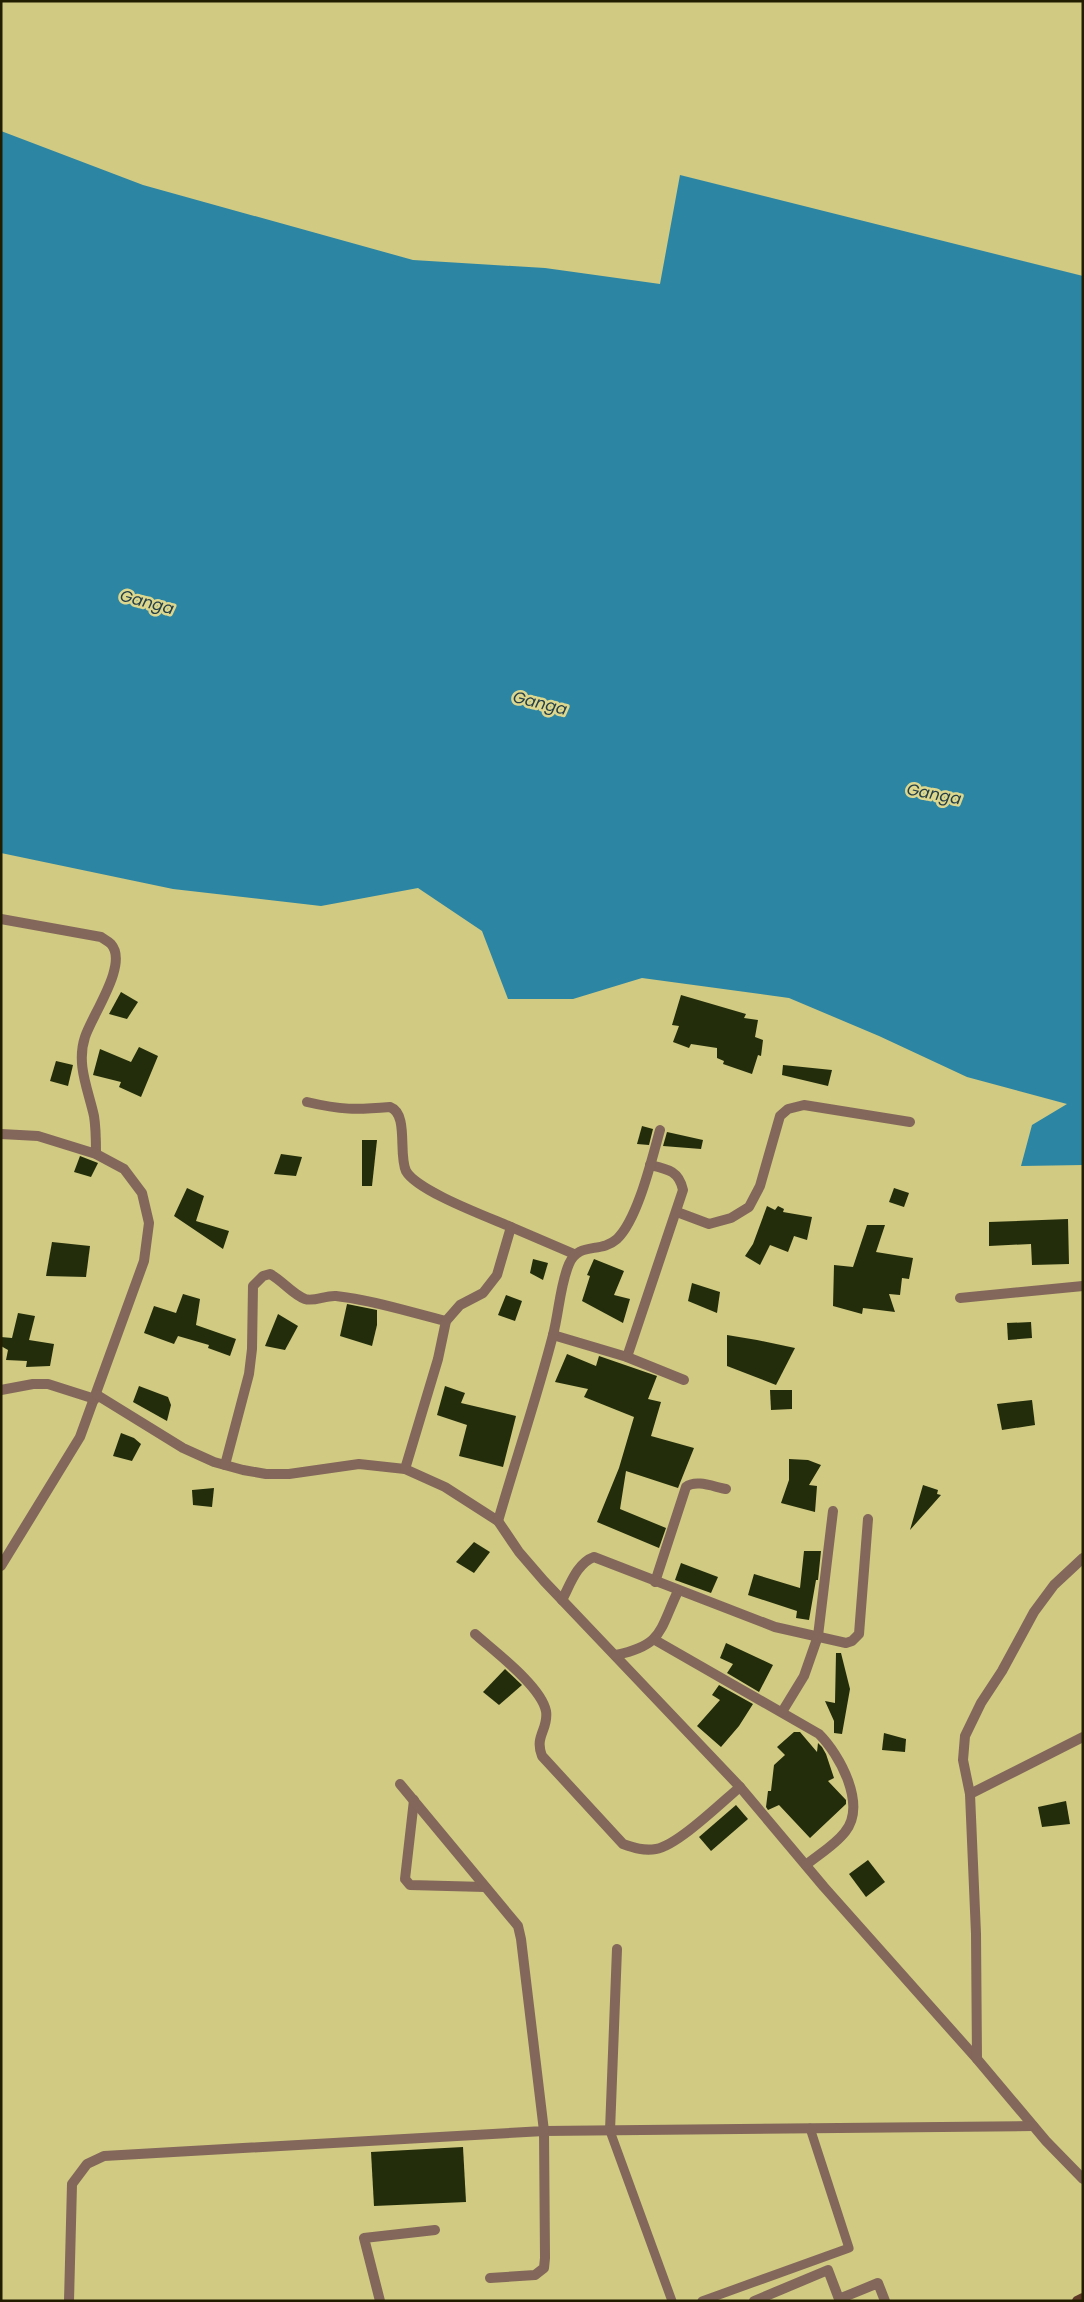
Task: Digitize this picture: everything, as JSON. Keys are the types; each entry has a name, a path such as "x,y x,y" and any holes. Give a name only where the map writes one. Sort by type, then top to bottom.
{"street":[{"path":"1,919 101,937 112,945 116,962 112,979 85,1038 81,1059 82,1071 94,1118 96,1154"},
{"path":"307,1102 337,1109 394,1108 398,1114 402,1129 402,1160 414,1181 459,1204 574,1254"},
{"path":"677,1212 709,1224 731,1218 749,1207 760,1186 780,1116 788,1109 804,1105 910,1122"},
{"path":"498,1521 553,1335 568,1266 574,1254 584,1249 606,1246 617,1238 628,1223 650,1165 660,1130"},
{"path":"1,1566 80,1437 144,1261 149,1223 142,1193 124,1169 96,1154 38,1136 2,1134"},
{"path":"627,1357 684,1190 681,1180 672,1170 650,1165"},
{"path":"405,1469 438,1359 446,1321 460,1305 482,1293 497,1275 511,1227"},
{"path":"225,1465 249,1374 252,1349 253,1286 263,1276 270,1274 275,1276 297,1295 307,1300 333,1296 366,1301 446,1321"},
{"path":"960,1298 1083,1286"},
{"path":"553,1335 627,1357 684,1380"},
{"path":"1,1390 33,1384 48,1384 96,1397 183,1448 225,1465 266,1474 288,1474 359,1464 405,1469 445,1487 498,1521 519,1552 562,1600 740,1787 806,1865 978,2059 1033,2126 1083,2179"},
{"path":"655,1582 686,1487 690,1484 698,1484 726,1489"},
{"path":"782,1712 804,1676 818,1636 833,1511"},
{"path":"562,1600 580,1567 587,1560 594,1558 775,1627 846,1643 859,1634 868,1519"},
{"path":"978,2059 976,1934 970,1794 963,1760 965,1736 1034,1612 1054,1585 1083,1558"},
{"path":"616,1655 638,1651 655,1640 678,1591"},
{"path":"475,1634 532,1686 546,1710 546,1722 539,1739 542,1756 623,1844 639,1850 658,1849 676,1840 740,1787"},
{"path":"655,1640 819,1734 831,1745 853,1795 852,1814 845,1832 806,1865"},
{"path":"970,1794 1083,1737"},
{"path":"400,1784 518,1926 522,1939 544,2131 545,2258 544,2268 535,2275 490,2278"},
{"path":"414,1800 405,1879 410,1885 485,1887"},
{"path":"610,2130 617,1949"},
{"path":"69,2301 72,2184 87,2164 104,2156 544,2131 1033,2126"},
{"path":"380,2301 364,2238 436,2230"},
{"path":"754,2301 828,2270 839,2299 878,2283 885,2301"},
{"path":"1077,2301 1083,2298"}],"lane":[{"path":"702,2301 849,2248 810,2128"},
{"path":"610,2130 672,2301"}],"water":[{"name":"Ganga","path":"1,131 143,185 413,260 545,268 660,284 680,175 1083,276 1083,1165 1021,1166 1032,1125 1067,1104 967,1077 879,1036 789,998 642,978 573,999 508,999 482,931 418,888 321,906 173,889 1,853"}],"building":[{"path":"121,992 138,1002 127,1019 109,1014"},
{"path":"681,995 746,1014 744,1018 758,1020 755,1037 763,1040 761,1056 758,1055 752,1074 723,1064 724,1061 717,1058 717,1048 691,1044 689,1048 673,1042 679,1026 672,1025"},
{"path":"139,1047 158,1056 141,1097 119,1087 121,1082 93,1075 100,1049 131,1062"},
{"path":"56,1061 73,1065 68,1086 50,1081"},
{"path":"783,1065 832,1070 828,1086 782,1075"},
{"path":"642,1126 653,1129 649,1145 637,1144"},
{"path":"667,1132 703,1140 701,1149 663,1146"},
{"path":"362,1140 377,1140 372,1186 362,1186"},
{"path":"281,1154 302,1157 296,1176 274,1174"},
{"path":"80,1156 98,1163 91,1177 74,1172"},
{"path":"187,1188 204,1196 196,1221 229,1231 223,1249 174,1216"},
{"path":"894,1188 909,1193 904,1207 889,1202"},
{"path":"767,1206 775,1210 778,1206 784,1209 783,1212 812,1217 807,1240 794,1236 788,1252 770,1245 760,1265 745,1256 753,1244"},
{"path":"1068,1219 1069,1264 1032,1265 1031,1244 989,1246 989,1222"},
{"path":"867,1225 885,1225 876,1252 913,1258 909,1279 902,1278 900,1295 889,1294 895,1312 863,1308 862,1314 833,1306 834,1265 853,1267"},
{"path":"52,1242 90,1246 86,1277 46,1276"},
{"path":"533,1259 548,1263 543,1280 530,1273"},
{"path":"594,1259 624,1271 614,1295 630,1299 623,1323 582,1301 590,1276 587,1275"},
{"path":"692,1283 720,1292 717,1313 688,1301"},
{"path":"183,1294 200,1299 196,1325 236,1339 230,1356 208,1348 209,1345 178,1336 174,1344 144,1333 154,1306 176,1313"},
{"path":"506,1295 522,1301 515,1321 498,1315"},
{"path":"347,1304 377,1310 377,1325 372,1346 340,1336"},
{"path":"18,1313 35,1316 29,1340 54,1344 50,1366 26,1367 27,1361 6,1360 8,1350 1,1346 1,1337 12,1338"},
{"path":"278,1314 298,1326 285,1350 265,1346"},
{"path":"1031,1322 1032,1338 1008,1340 1007,1323"},
{"path":"727,1335 795,1348 776,1385 727,1366"},
{"path":"567,1354 596,1366 599,1356 657,1376 648,1399 661,1402 651,1436 694,1448 678,1488 626,1471 620,1509 666,1528 659,1548 597,1522 619,1468 634,1417 584,1397 588,1389 555,1382"},
{"path":"139,1386 168,1397 171,1405 167,1421 133,1402"},
{"path":"445,1386 465,1393 461,1403 516,1416 503,1467 459,1456 467,1425 437,1415"},
{"path":"770,1390 792,1390 792,1409 771,1410"},
{"path":"1032,1400 1035,1425 1002,1430 997,1404"},
{"path":"121,1433 134,1438 141,1444 132,1461 113,1456"},
{"path":"789,1459 808,1460 821,1465 809,1485 817,1486 815,1512 781,1503 789,1480"},
{"path":"923,1485 938,1490 937,1494 941,1495 910,1530"},
{"path":"214,1488 212,1507 193,1505 192,1490"},
{"path":"474,1542 490,1552 474,1573 456,1562"},
{"path":"804,1551 821,1551 818,1580 816,1580 809,1620 796,1618 797,1611 748,1595 754,1574 800,1588"},
{"path":"681,1563 718,1577 711,1593 675,1580"},
{"path":"726,1643 773,1665 759,1692 727,1673 733,1664 720,1658"},
{"path":"836,1653 841,1653 850,1689 842,1734 834,1733 834,1721 825,1701 835,1703"},
{"path":"505,1669 522,1685 499,1705 483,1692"},
{"path":"719,1685 753,1704 739,1726 721,1747 697,1726 720,1700 712,1695"},
{"path":"794,1732 800,1732 817,1752 818,1743 822,1747 834,1778 828,1781 846,1800 846,1804 810,1838 779,1805 768,1810 766,1807 768,1791 771,1791 774,1765 785,1755 777,1747"},
{"path":"884,1733 906,1739 905,1752 882,1750"},
{"path":"1066,1801 1070,1824 1042,1827 1038,1807"},
{"path":"736,1805 748,1819 711,1851 699,1837"},
{"path":"868,1860 885,1882 866,1897 849,1874"},
{"path":"463,2147 466,2202 374,2206 371,2152"}]}
